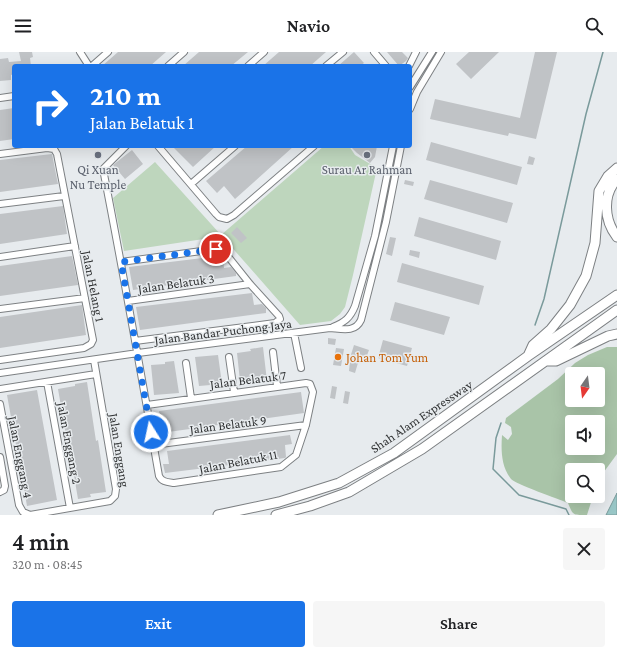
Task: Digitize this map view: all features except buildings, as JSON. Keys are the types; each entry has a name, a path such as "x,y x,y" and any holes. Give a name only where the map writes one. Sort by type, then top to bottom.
{"highway":[{"path":"528,356 533,345 551,329 570,305 586,276 596,243 599,191 608,176 617,168"},
{"path":"617,179 610,191 606,209 610,227 617,237"},
{"name":"Shah Alam Expressway","path":"218,515 279,502 339,483 394,453 528,356 617,295"},
{"name":"Shah Alam Expressway","path":"276,515 310,506 349,492 422,449 617,310"},
{"path":"545,361 556,361 608,336 617,334"}],"street":[{"path":"80,52 88,64"},
{"path":"94,64 108,52"},
{"path":"170,64 184,52"},
{"path":"250,64 264,52"},
{"path":"328,64 343,52"},
{"path":"374,52 384,64"},
{"path":"409,64 416,52"},
{"path":"412,85 432,52"},
{"path":"412,104 417,92 441,52"},
{"path":"412,89 417,92"},
{"path":"0,98 12,96"},
{"name":"Jalan Helang 1","path":"0,154 47,148 54,149 57,154 64,196 93,336 91,344 84,348 0,360"},
{"path":"124,148 103,169 138,353 153,445"},
{"path":"160,148 219,217 227,219 312,148"},
{"path":"191,184 233,148"},
{"name":"Jalan Bandar Puchong Jaya","path":"330,328 343,323 355,306 375,236 393,148"},
{"name":"Jalan Bandar Puchong Jaya","path":"0,373 330,328 353,329 359,325 361,320 386,222 401,148"},
{"path":"0,204 64,196"},
{"path":"0,257 75,246"},
{"path":"121,262 216,249 226,254 280,319 275,324 135,341"},
{"name":"Jalan Belatuk 3","path":"128,301 250,284"},
{"path":"0,309 85,298"},
{"path":"294,333 301,368"},
{"path":"272,352 277,386"},
{"path":"229,357 234,392"},
{"name":"Jalan Enggang","path":"70,508 110,502 115,496 116,492 94,360"},
{"path":"186,363 191,398"},
{"path":"0,388 96,374"},
{"name":"Jalan Enggang 2","path":"47,382 70,508"},
{"name":"Jalan Belatuk 7","path":"147,405 306,383 310,384 313,392 306,425"},
{"name":"Jalan Enggang 4","path":"0,404 20,509 30,515 70,508"},
{"name":"Jalan Belatuk 9","path":"153,445 306,425"},
{"name":"Jalan Belatuk 11","path":"153,445 159,476 165,482 174,483 281,467 296,455 306,425"},
{"path":"0,457 5,486 4,490 0,492"}],"green space":[{"path":"322,148 350,148 355,155 377,168 345,307 340,314 331,321 300,325 221,235"},
{"path":"155,162 221,235 217,237 124,251 113,198"},
{"path":"607,347 617,347 617,454 605,470 605,463 565,463 565,502 528,488 511,479 503,463 502,435 508,440 512,434 511,427 505,423 506,418 565,372 565,407 605,407 605,367 571,367 588,355"},
{"path":"568,503 591,503 587,515 578,515 572,512"}],"water":[{"path":"617,493 617,515 606,515"}],"waterway":[{"path":"535,325 544,299 586,114 603,52"},
{"path":"501,423 496,438 493,469 519,495 566,509 569,515"}],"place":[{"name":"Qi Xuan Nu Temple","path":"98,155"},
{"name":"Surau Ar Rahman","path":"367,155"},
{"name":"Johan Tom Yum","path":"338,357"}],"route":[{"path":"151,432 121,262 216,249"}]}
